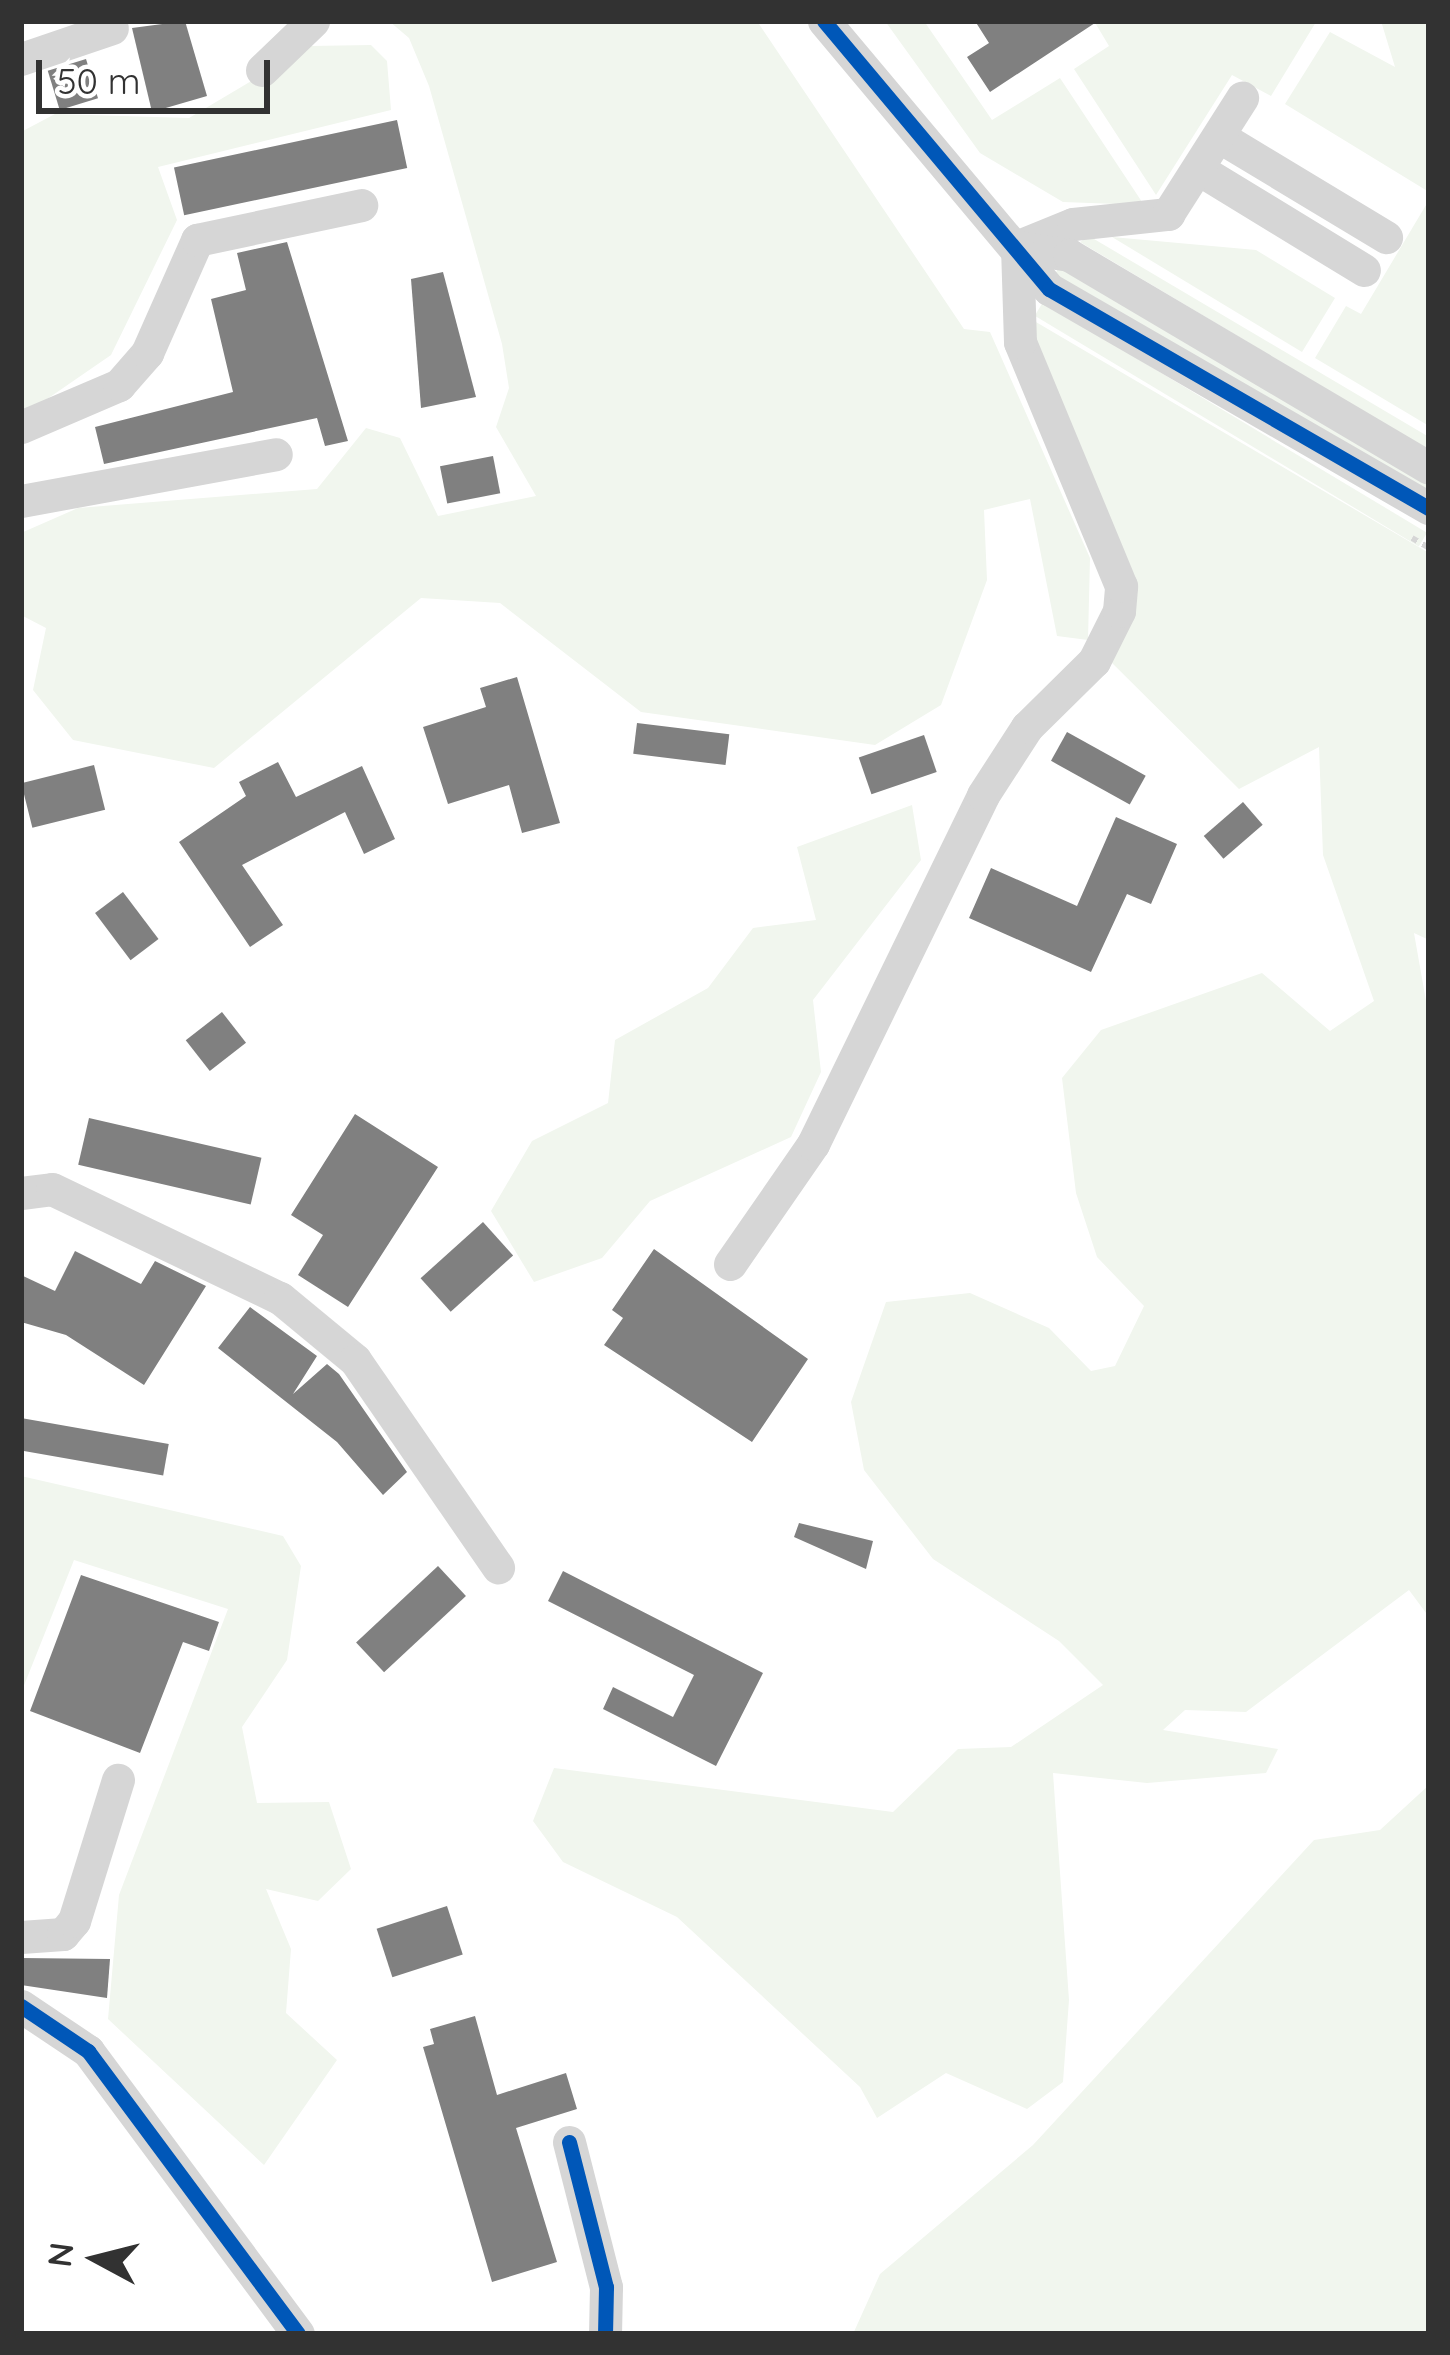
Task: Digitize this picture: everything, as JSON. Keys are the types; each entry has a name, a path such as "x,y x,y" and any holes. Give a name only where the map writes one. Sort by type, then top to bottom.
{"street":[{"path":"262,70 313,21"},
{"path":"824,21 968,203 1017,247 1049,289 1429,508"},
{"path":"21,59 112,28"},
{"path":"1017,247 1073,224 1168,214 1242,98"},
{"path":"1220,137 1386,237"},
{"path":"1200,170 1364,269"},
{"path":"21,427 119,385 147,353 197,240 361,205"},
{"path":"1017,247 1069,255 1429,467"},
{"path":"730,1264 813,1144 983,795 1027,727 1094,661 1119,610 1121,586 1020,342 1017,247"},
{"path":"21,501 276,454"},
{"path":"21,1193 52,1189 280,1298 355,1360 498,1567"},
{"path":"21,1937 63,1934 74,1922 118,1780"},
{"path":"21,2006 88,2051 298,2334"},
{"path":"569,2142 606,2287 605,2334"}],"shaded area":[{"path":"389,21 757,21 964,329 990,332 1090,558 1088,640 1057,636 1030,499 984,510 987,580 941,705 875,745 641,712 500,603 421,598 214,768 73,740 33,690 46,628 21,615 21,533 78,508 317,489 366,428 400,438 438,516 536,496 496,427 509,388 502,344 429,86 409,38"},
{"path":"885,21 924,21 992,120 1060,78 1144,205 1063,202 980,153"},
{"path":"1094,21 1316,22 1271,96 1232,75 1156,195 1074,69 1109,46"},
{"path":"1381,21 1429,21 1429,192 1285,104 1330,32 1395,67"},
{"path":"371,45 387,61 391,110 158,167 177,220 111,355 21,417 21,132 55,114 189,118 310,46"},
{"path":"1429,200 1429,426 1315,358 1346,306 1361,314"},
{"path":"1089,236 1429,437 1429,450 1080,242"},
{"path":"1112,237 1256,250 1335,298 1302,352"},
{"path":"1059,267 1429,481 1425,490 1054,276"},
{"path":"1043,302 1427,533 1419,546 1035,316"},
{"path":"1024,315 1429,553 1429,940 1414,933 1429,1018 1429,1617 1409,1590 1246,1712 1185,1710 1163,1730 1278,1749 1266,1773 1147,1783 1053,1773 1069,2000 1063,2082 1027,2109 946,2073 877,2118 860,2087 677,1917 563,1862 533,1821 554,1768 893,1812 958,1749 1011,1747 1103,1685 1059,1641 933,1559 864,1470 851,1402 886,1302 970,1293 1049,1328 1091,1371 1115,1366 1144,1306 1097,1257 1076,1193 1062,1078 1101,1030 1262,973 1330,1031 1374,1001 1323,855 1319,747 1239,789 1107,658 1124,633"},
{"path":"912,805 921,860 813,1000 821,1072 791,1137 650,1201 602,1258 534,1282 491,1211 532,1141 608,1103 615,1040 708,988 753,928 816,920 797,847"},
{"path":"21,1476 283,1536 301,1566 287,1660 242,1727 257,1803 329,1802 351,1869 318,1901 266,1889 291,1949 286,2013 337,2060 264,2165 108,2019 119,1895 228,1609 74,1560 21,1693"},
{"path":"1429,1785 1429,2334 853,2334 880,2274 1033,2145 1314,1840 1380,1830"}],"building":[{"path":"185,21 207,96 152,112 132,28"},
{"path":"975,21 1098,21 990,92 967,57 989,43"},
{"path":"86,59 98,98 60,110 48,71"},
{"path":"397,120 407,168 184,215 174,167"},
{"path":"287,242 348,441 325,446 317,418 104,464 95,427 233,392 211,299 246,290 237,253"},
{"path":"443,272 476,397 421,408 411,279"},
{"path":"493,456 500,493 447,504 440,466"},
{"path":"517,677 560,823 522,833 509,785 448,804 423,727 486,707 480,688"},
{"path":"637,723 729,734 726,765 633,754"},
{"path":"1067,732 1146,776 1130,804 1051,761"},
{"path":"924,735 937,772 871,794 859,757"},
{"path":"278,762 296,797 362,766 395,839 364,854 345,812 242,865 283,925 250,947 179,842 246,796 239,782"},
{"path":"94,765 105,810 32,828 21,783"},
{"path":"1243,802 1263,825 1223,859 1204,836"},
{"path":"1116,817 1177,844 1151,904 1127,894 1091,972 969,918 991,868 1077,906"},
{"path":"123,892 159,939 131,960 95,913"},
{"path":"222,1012 246,1043 210,1071 186,1040"},
{"path":"355,1114 438,1167 348,1307 298,1275 323,1235 291,1215"},
{"path":"89,1118 261,1158 251,1205 78,1165"},
{"path":"483,1222 513,1255 451,1312 421,1278"},
{"path":"654,1249 808,1359 752,1442 604,1345 623,1318 612,1310"},
{"path":"75,1251 141,1284 155,1261 206,1286 144,1385 66,1335 21,1322 21,1275 55,1291"},
{"path":"250,1307 317,1356 293,1394 327,1364 339,1374 407,1472 383,1495 337,1442 218,1348"},
{"path":"21,1418 169,1444 163,1476 21,1450"},
{"path":"799,1523 873,1541 866,1569 794,1537"},
{"path":"438,1566 466,1596 384,1672 356,1642"},
{"path":"563,1571 763,1673 716,1766 603,1709 613,1687 673,1717 694,1675 548,1601"},
{"path":"81,1575 219,1622 209,1651 183,1642 140,1753 30,1711"},
{"path":"447,1906 463,1955 392,1977 377,1929"},
{"path":"21,1958 110,1959 107,1998 21,1985"},
{"path":"475,2016 497,2095 566,2073 577,2109 516,2128 557,2262 492,2282 423,2047 434,2044 430,2029"}],"cycle path":[{"path":"824,21 1049,289 1429,508"},
{"path":"21,2006 88,2051 298,2334"},
{"path":"569,2142 606,2287 605,2334"}]}
